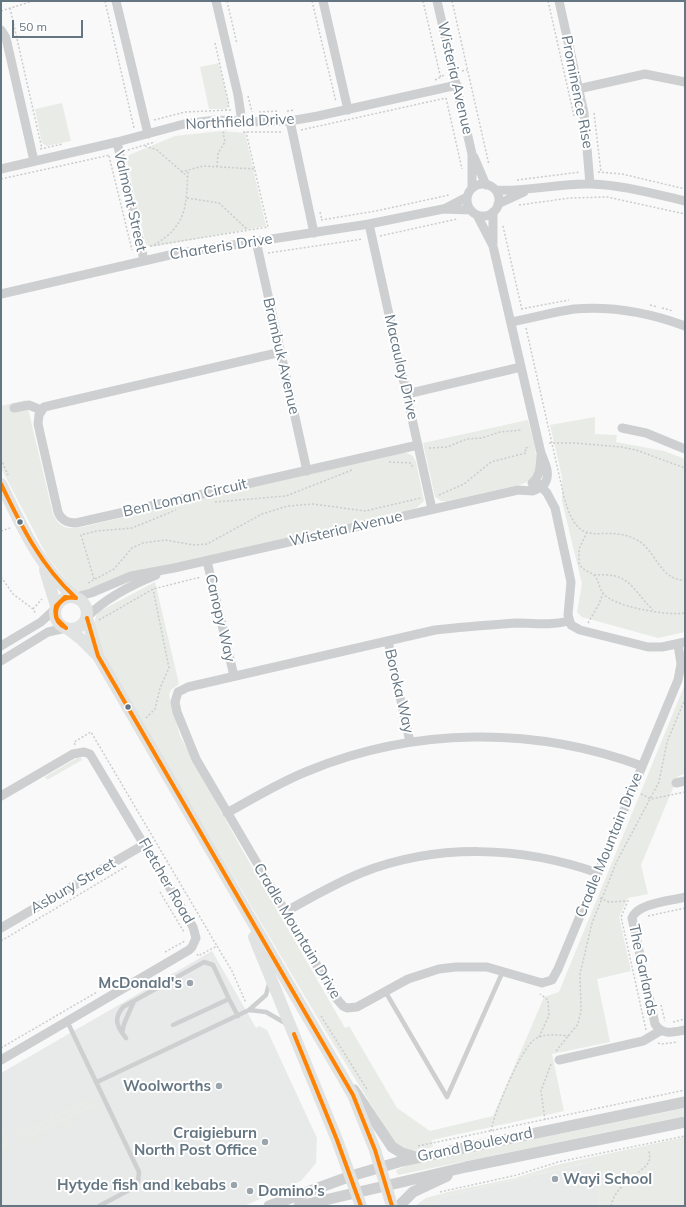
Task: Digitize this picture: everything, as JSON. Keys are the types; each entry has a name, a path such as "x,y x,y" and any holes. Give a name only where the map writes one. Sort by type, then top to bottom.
{"main road":[{"path":"5,480 42,561 56,608 56,618 81,639 98,656"},
{"path":"42,561 62,587 80,600 86,607 87,617 98,656 336,1065 360,1112 381,1167 392,1206"},
{"path":"56,608 62,600 75,597"},
{"path":"67,628 81,625 87,617"},
{"path":"236,895 351,1176 361,1206"}],"street":[{"path":"116,1 148,134"},
{"path":"216,1 238,96 242,122"},
{"path":"323,1 348,110"},
{"name":"Wisteria Avenue","path":"437,1 472,154 472,188"},
{"name":"Prominence Rise","path":"559,1 587,136 590,184"},
{"path":"1,30 6,38 34,161"},
{"path":"578,89 645,74 685,82"},
{"name":"Northfield Drive","path":"1,169 117,142 173,126 200,121 290,121 348,110 457,85"},
{"path":"290,121 314,233"},
{"name":"Valmont Street","path":"117,142 144,260"},
{"name":"Wisteria Avenue","path":"472,154 485,180"},
{"path":"503,194 485,180 472,188 467,197 493,246 540,449 548,474 542,488"},
{"path":"493,246 495,208 503,194 552,186 590,184 626,188 685,201"},
{"path":"474,212 483,216 495,208 503,194"},
{"name":"Charteris Drive","path":"1,294 144,260 369,224 443,209 467,197"},
{"name":"Charteris Drive","path":"443,209 474,212"},
{"name":"Macaulay Drive","path":"369,224 432,509"},
{"name":"Brambuk Avenue","path":"256,241 307,471"},
{"path":"511,322 575,309 613,310 654,316 685,326"},
{"path":"14,408 29,405 41,410 53,404 281,352"},
{"path":"407,394 521,367"},
{"name":"Ben Loman Circuit","path":"41,410 38,424 58,512 61,518 68,522 76,523 418,445"},
{"path":"622,428 646,433 685,449"},
{"path":"540,449 540,472 535,480 552,501 555,508 570,576 569,621 575,628 648,647 681,643"},
{"name":"Wisteria Avenue","path":"518,490 535,480"},
{"name":"Wisteria Avenue","path":"75,597 91,594 130,576 207,561 518,490 533,491 542,488"},
{"name":"Canopy Way","path":"207,561 234,676"},
{"name":"Wisteria Avenue","path":"87,617 98,606 117,595 146,579 174,568"},
{"path":"1,646 41,622 56,608"},
{"name":"Cradle Mountain Drive","path":"569,621 549,625 519,623 435,630 184,688 178,692 175,702 182,727 191,749 338,1003 348,1008 357,1006 408,979 439,970 472,967 503,971 542,983 552,980 558,969 678,680 681,664 681,643"},
{"path":"1,661 48,632 67,628"},
{"name":"Boroka Way","path":"388,641 410,742"},
{"path":"228,813 268,790 308,771 355,754 410,742 460,736 531,739 584,748 642,766"},
{"name":"Fletcher Road","path":"1,796 73,754 87,752 94,759 193,927 196,938 190,943"},
{"name":"Asbury Street","path":"1,928 145,844"},
{"path":"285,912 360,873 406,859 442,853 482,851 524,854 565,862 598,873"},
{"name":"The Garlands","path":"685,897 640,908 632,918 655,1024 660,1031 674,1032 685,1030"},
{"path":"1,1060 67,1021 190,943"},
{"path":"556,1056 643,1041 660,1031"},
{"path":"336,1065 392,1147 402,1153 416,1158"},
{"name":"Grand Boulevard","path":"269,1206 351,1176 416,1158 685,1102"},
{"name":"Grand Boulevard","path":"299,1206 466,1167 685,1122"},
{"path":"399,1206 413,1192 466,1167"}],"lane":[{"path":"126,1038 117,1025 117,1018 123,1007 135,999 207,962 213,965 238,1016"},
{"path":"385,990 447,1097 503,971"},
{"path":"97,1082 249,1010 266,994 270,977"},
{"path":"122,1033 130,1007 135,999"},
{"path":"173,1026 229,999"},
{"path":"249,1010 266,1012 275,1016 291,1028"},
{"path":"67,1021 139,1172 138,1182 135,1187 99,1206"}],"path":[{"path":"1,10 33,1"},
{"path":"105,1 134,128"},
{"path":"312,1 336,102"},
{"path":"423,1 465,181 473,178"},
{"path":"452,1 491,175 485,180"},
{"path":"10,8 42,149"},
{"path":"214,38 230,105 226,110"},
{"path":"219,130 233,131"},
{"path":"217,167 218,153 225,142 223,133 226,130"},
{"path":"188,170 187,198 179,224 164,239 152,246 268,228 246,132 239,131"},
{"path":"1,180 119,153 156,142"},
{"path":"145,146 157,150 188,177"},
{"path":"181,172 203,166 255,169"},
{"path":"580,172 526,178 503,183 503,194 509,207 556,199 607,197 685,214"},
{"path":"312,221 376,211 449,195"},
{"path":"187,198 218,203 248,230"},
{"path":"259,255 372,238 463,218"},
{"path":"501,220 567,509 578,528 587,532 622,536 638,541 648,550 667,574 676,579 685,580"},
{"path":"429,448 450,446 467,439 486,437 500,432 521,430"},
{"path":"91,594 86,585 114,569 126,554 138,545 165,540 194,545 207,544 222,538 262,514 288,506 313,504 364,511 443,494 464,484 491,462 526,453 526,448 540,449 552,442 629,448 685,468"},
{"path":"1,459 5,480"},
{"path":"386,462 411,463 414,476"},
{"path":"213,502 286,496 357,469"},
{"path":"94,580 81,535 97,530 132,528 177,510"},
{"path":"1,531 10,528 13,533"},
{"path":"587,532 579,549 579,563 587,572 594,575 613,575 627,581 638,591 653,610"},
{"path":"594,575 603,593 624,606 671,614 685,613"},
{"path":"1,577 13,594 33,609 41,622"},
{"path":"146,718 155,709 160,688 169,668 153,589"},
{"path":"586,631 603,593"},
{"path":"685,699 667,742 661,776 652,799 617,861 592,923 580,974 580,1018 578,1024 556,1056 541,1091 545,1120 685,1090"},
{"path":"680,708 685,707"},
{"path":"632,789 652,799 685,792"},
{"path":"1,941 128,865"},
{"path":"644,918 685,908"},
{"path":"162,954 190,943 198,956 218,946 232,971 249,1010"},
{"path":"1,1048 97,992"},
{"path":"539,1037 549,1011 548,1000 540,994"},
{"path":"661,1004 664,1019 669,1022 685,1019"},
{"path":"491,1131 521,1055 531,1042 539,1037 551,1035 569,1036"},
{"path":"439,1192 517,1175 558,1162 685,1136"},
{"path":"611,1206 616,1193 647,1165 650,1159 649,1151"}],"shaded area":[{"path":"219,63 229,105 225,109 209,109 200,67"},
{"path":"62,103 71,141 47,146 42,143 35,109"},
{"path":"221,131 245,133 266,226 152,247 146,245 127,161 129,155 175,136"},
{"path":"26,400 53,514 55,519 64,527 82,527 405,452 413,456 416,462 424,501 416,508 152,569 81,592 76,591 48,558 1,468 1,406"},
{"path":"595,417 595,434 617,435 616,442 664,451 685,459 685,632 658,638 582,617 577,612 582,584 562,501 562,477 550,425"},
{"path":"528,420 536,455 534,472 530,479 523,484 448,501 441,501 435,497 423,443"},
{"path":"155,582 179,684 171,690 169,695 180,736 240,846 345,1028 349,1026 397,1108 430,1131 493,1116 544,997 559,992 685,684 685,774 678,776 641,865 648,894 628,898 619,917 631,971 597,979 610,1042 552,1054 564,1111 432,1140 433,1147 422,1150 409,1150 394,1142 320,1022 102,655 95,628 98,612"},
{"path":"77,758 81,758 82,760 47,780 45,777"},
{"path":"212,951 256,1028 259,1026 267,1030 317,1138 316,1163 301,1181 244,1206 1,1206 1,1073"},
{"path":"90,1099 92,1102 16,1137 13,1130 14,1127 17,1133 50,1118 47,1111 51,1109 54,1116"},
{"path":"96,1102 98,1105 68,1119 71,1126 68,1127 63,1121 34,1135 38,1142 34,1143 31,1136 21,1141 24,1148 21,1147 19,1138"},
{"path":"685,1108 685,1116 398,1175 396,1170 409,1165"},
{"path":"2,1132 4,1133 13,1151 11,1154 8,1147 1,1150"},
{"path":"685,1137 685,1206 600,1206 590,1162 442,1197 435,1206 415,1206 426,1198 448,1192 515,1178 556,1165"},
{"name":"Wayi School","path":"591,1162 600,1206 435,1206 442,1197"}],"transit line":[{"path":"1,484 32,544 41,558 51,572 75,597"},
{"path":"66,628 58,622 55,613 56,606 65,597 76,598"},
{"path":"66,628 57,619 56,610 60,602 63,600 67,598 76,598"},
{"path":"87,618 98,656 353,1095 375,1150 392,1206"},
{"path":"294,1034 337,1140 361,1206"}],"place":[{"name":"McDonald's","path":"190,983"},
{"name":"Woolworths","path":"219,1086"},
{"name":"Craigieburn North Post Office","path":"265,1142"},
{"name":"Wayi School","path":"555,1179"},
{"name":"Hytyde fish and kebabs","path":"234,1185"},
{"name":"Domino's","path":"250,1191"}]}
